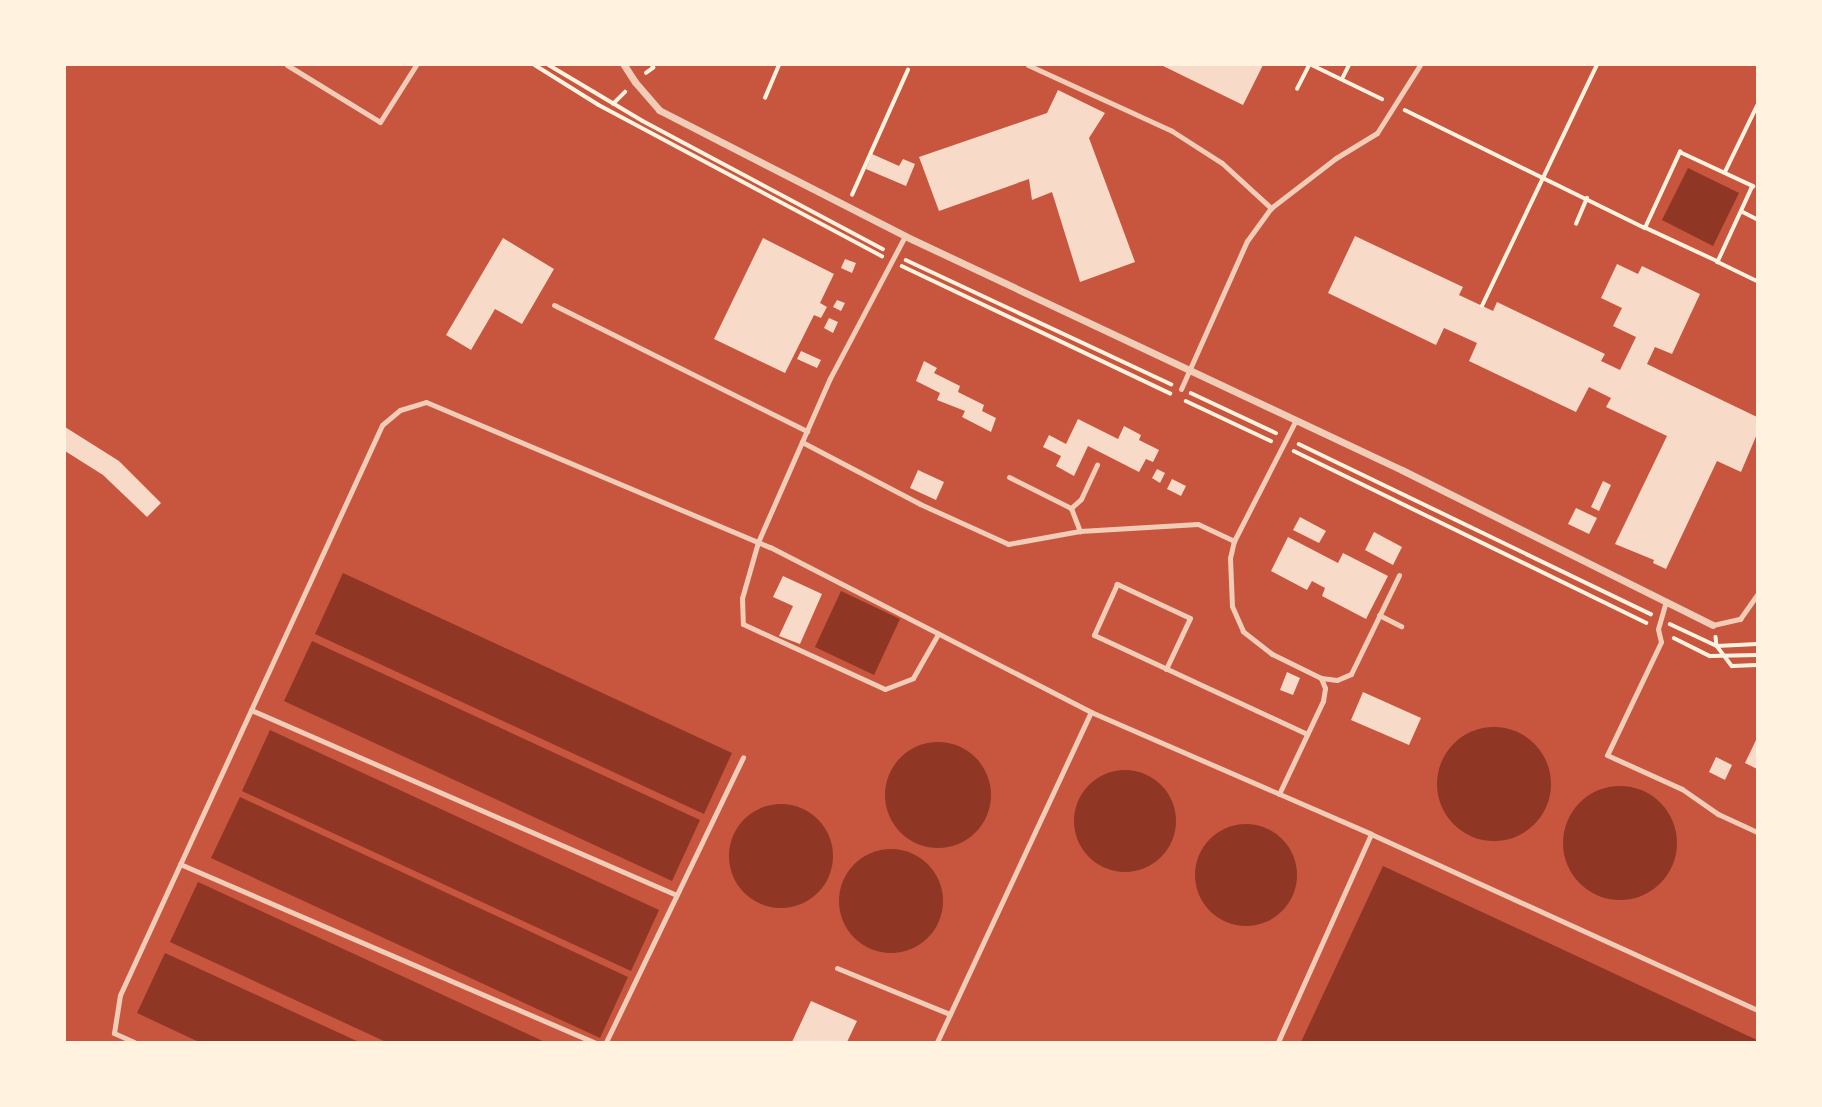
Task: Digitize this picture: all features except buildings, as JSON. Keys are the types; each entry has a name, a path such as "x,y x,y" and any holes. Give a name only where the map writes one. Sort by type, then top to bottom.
{"street":[{"path":"624,65 659,110 847,207 1189,372 1296,420 1713,625"}],"lane":[{"path":"287,65 380,122 416,65"},
{"path":"1028,65 1172,131 1222,163 1271,208"},
{"path":"1181,389 1247,241 1271,208 1336,158 1377,133 1420,65"},
{"path":"905,236 830,378 758,542 742,598 743,624 885,689 913,678 939,634"},
{"path":"554,305 807,431"},
{"path":"134,1042 114,1033 120,995 382,425 400,410 426,402 758,542 1091,712 1371,834 1757,1010"},
{"path":"1296,420 1234,541 1229,582 1232,606 1243,631 1272,654 1321,678 1337,680 1351,674 1399,575"},
{"path":"802,442 920,504 1008,544 1080,531 1198,524 1234,541"},
{"path":"1071,508 1081,499 1097,464"},
{"path":"1009,477 1071,508 1080,531"},
{"path":"1166,669 1189,618 1117,584 1094,635 1166,669 1307,734"},
{"path":"1713,625 1740,619 1757,595"},
{"path":"1666,601 1658,629 1661,642 1607,755 1682,789 1718,814 1757,832"},
{"path":"1379,615 1401,626"},
{"path":"1279,794 1322,701 1325,688 1321,678"},
{"path":"251,710 676,895"},
{"path":"937,1042 1091,712"},
{"path":"606,1042 743,757"},
{"path":"1278,1042 1371,834"},
{"path":"180,864 594,1042"},
{"path":"837,968 950,1014"}],"path":[{"path":"535,65 599,105 895,259 1710,656 1757,655"},
{"path":"549,65 643,121 895,259"},
{"path":"765,98 779,65"},
{"path":"1297,89 1311,65 1757,281"},
{"path":"1342,79 1349,65"},
{"path":"1482,306 1597,65"},
{"path":"847,207 908,70"},
{"path":"1725,172 1757,106"},
{"path":"1645,228 1680,152 1725,172 1753,186 1718,262"},
{"path":"1576,224 1587,198"},
{"path":"1743,212 1757,219"},
{"path":"1660,619 1717,646 1757,644"},
{"path":"1713,625 1717,646 1732,666 1757,665"}],"shaded area":[{"path":"1688,168 1739,193 1713,246 1662,220"},
{"path":"343,573 732,753 704,814 315,634"},
{"path":"841,591 900,619 874,675 815,647"},
{"path":"312,641 700,820 672,881 284,701"},
{"path":"1494,727 1516,731 1535,743 1547,762 1551,784 1547,806 1535,825 1516,837 1494,841 1472,837 1453,825 1441,806 1437,784 1441,762 1453,743 1472,731"},
{"path":"270,730 659,910 631,971 242,791"},
{"path":"938,742 958,746 975,758 987,775 991,795 987,815 975,832 958,844 938,848 918,844 901,832 889,815 885,795 889,775 901,758 918,746"},
{"path":"1125,770 1144,774 1161,785 1172,802 1176,821 1172,840 1161,857 1144,868 1125,872 1106,868 1089,857 1078,840 1074,821 1078,802 1089,785 1106,774"},
{"path":"1620,786 1642,790 1661,802 1673,821 1677,843 1673,865 1661,884 1642,896 1620,900 1598,896 1579,884 1567,865 1563,843 1567,821 1579,802 1598,790"},
{"path":"240,797 628,977 600,1038 211,858"},
{"path":"781,804 801,808 818,819 829,836 833,856 829,876 818,893 801,904 781,908 761,904 744,893 733,876 729,856 733,836 744,819 761,808"},
{"path":"1246,824 1265,828 1282,839 1293,856 1297,875 1293,894 1282,911 1265,922 1246,926 1227,922 1210,911 1199,894 1195,875 1199,856 1210,839 1227,828"},
{"path":"891,849 911,853 928,864 939,881 943,901 939,921 928,938 911,949 891,953 871,949 854,938 843,921 839,901 843,881 854,864 871,853"},
{"path":"1383,866 1757,1040 1757,1042 1301,1042"},
{"path":"198,882 545,1042 386,1042 170,942"},
{"path":"165,953 359,1042 199,1042 137,1013"}]}
